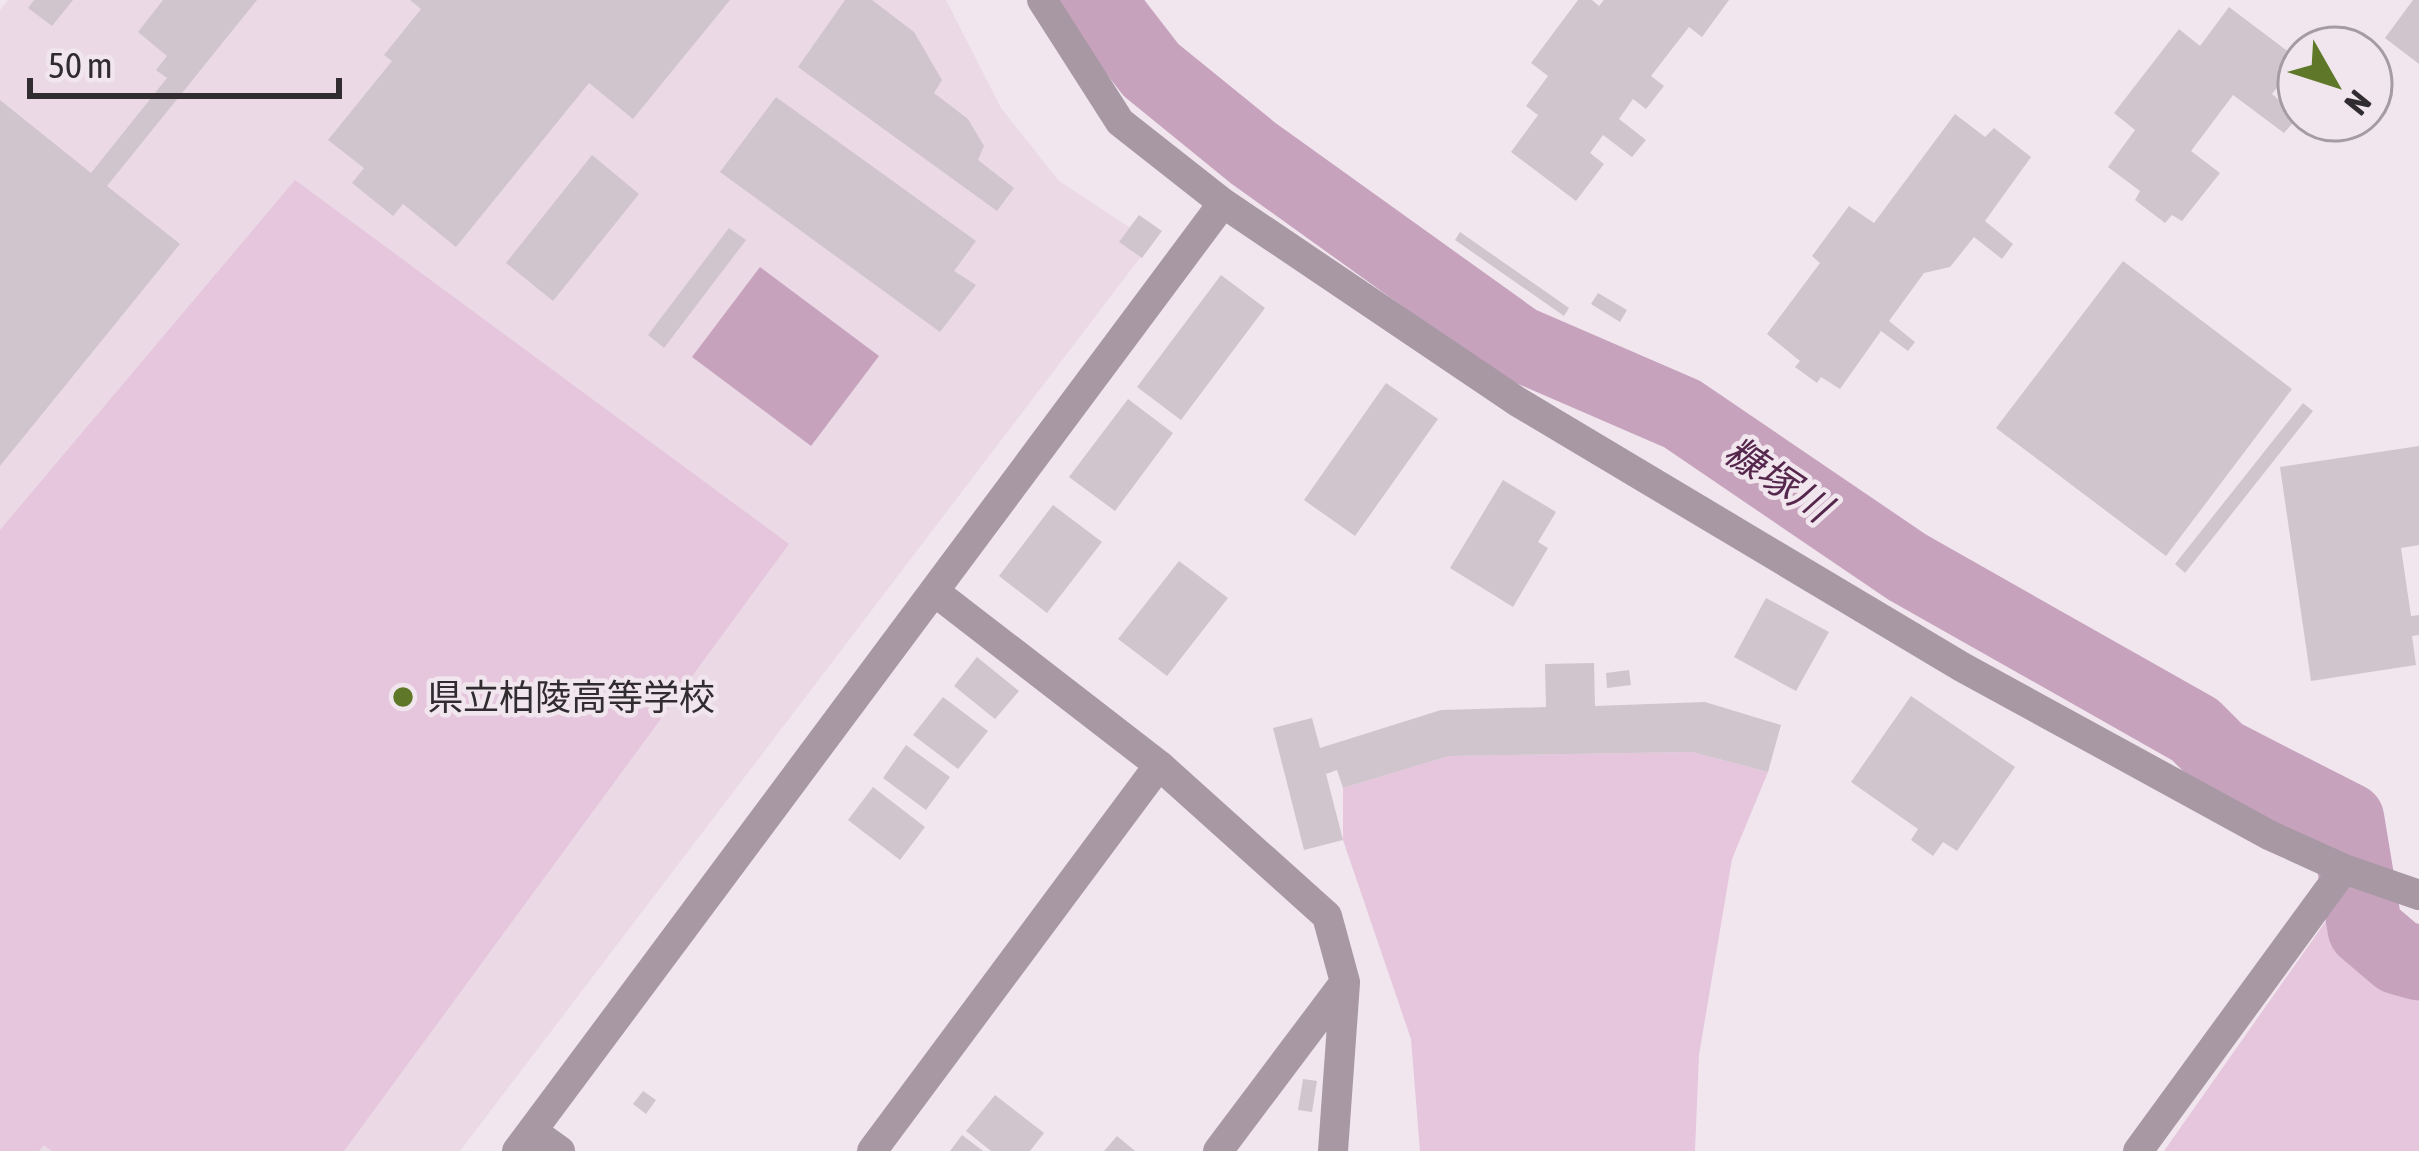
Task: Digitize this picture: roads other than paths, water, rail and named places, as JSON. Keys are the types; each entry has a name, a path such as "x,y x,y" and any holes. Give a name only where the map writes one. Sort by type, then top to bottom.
{"street":[{"path":"1042,0 1120,122 1223,203 1518,402 1962,667 2269,835 2344,869 2419,895"},
{"path":"560,1151 524,1141 1223,203"},
{"path":"935,592 1159,765 1328,916 1345,982 1333,1151"},
{"path":"872,1151 1159,765"},
{"path":"2138,1151 2344,869"},
{"path":"1218,1151 1345,982"}],"waterway":[{"name":"糠塚川","path":"1097,0 1151,70 1253,153 1518,343 1682,414 1907,567 2195,730 2220,755 2347,820 2365,929 2398,957 2419,963"}],"place":[{"name":"県立柏陵高等学校","path":"403,697"}]}
